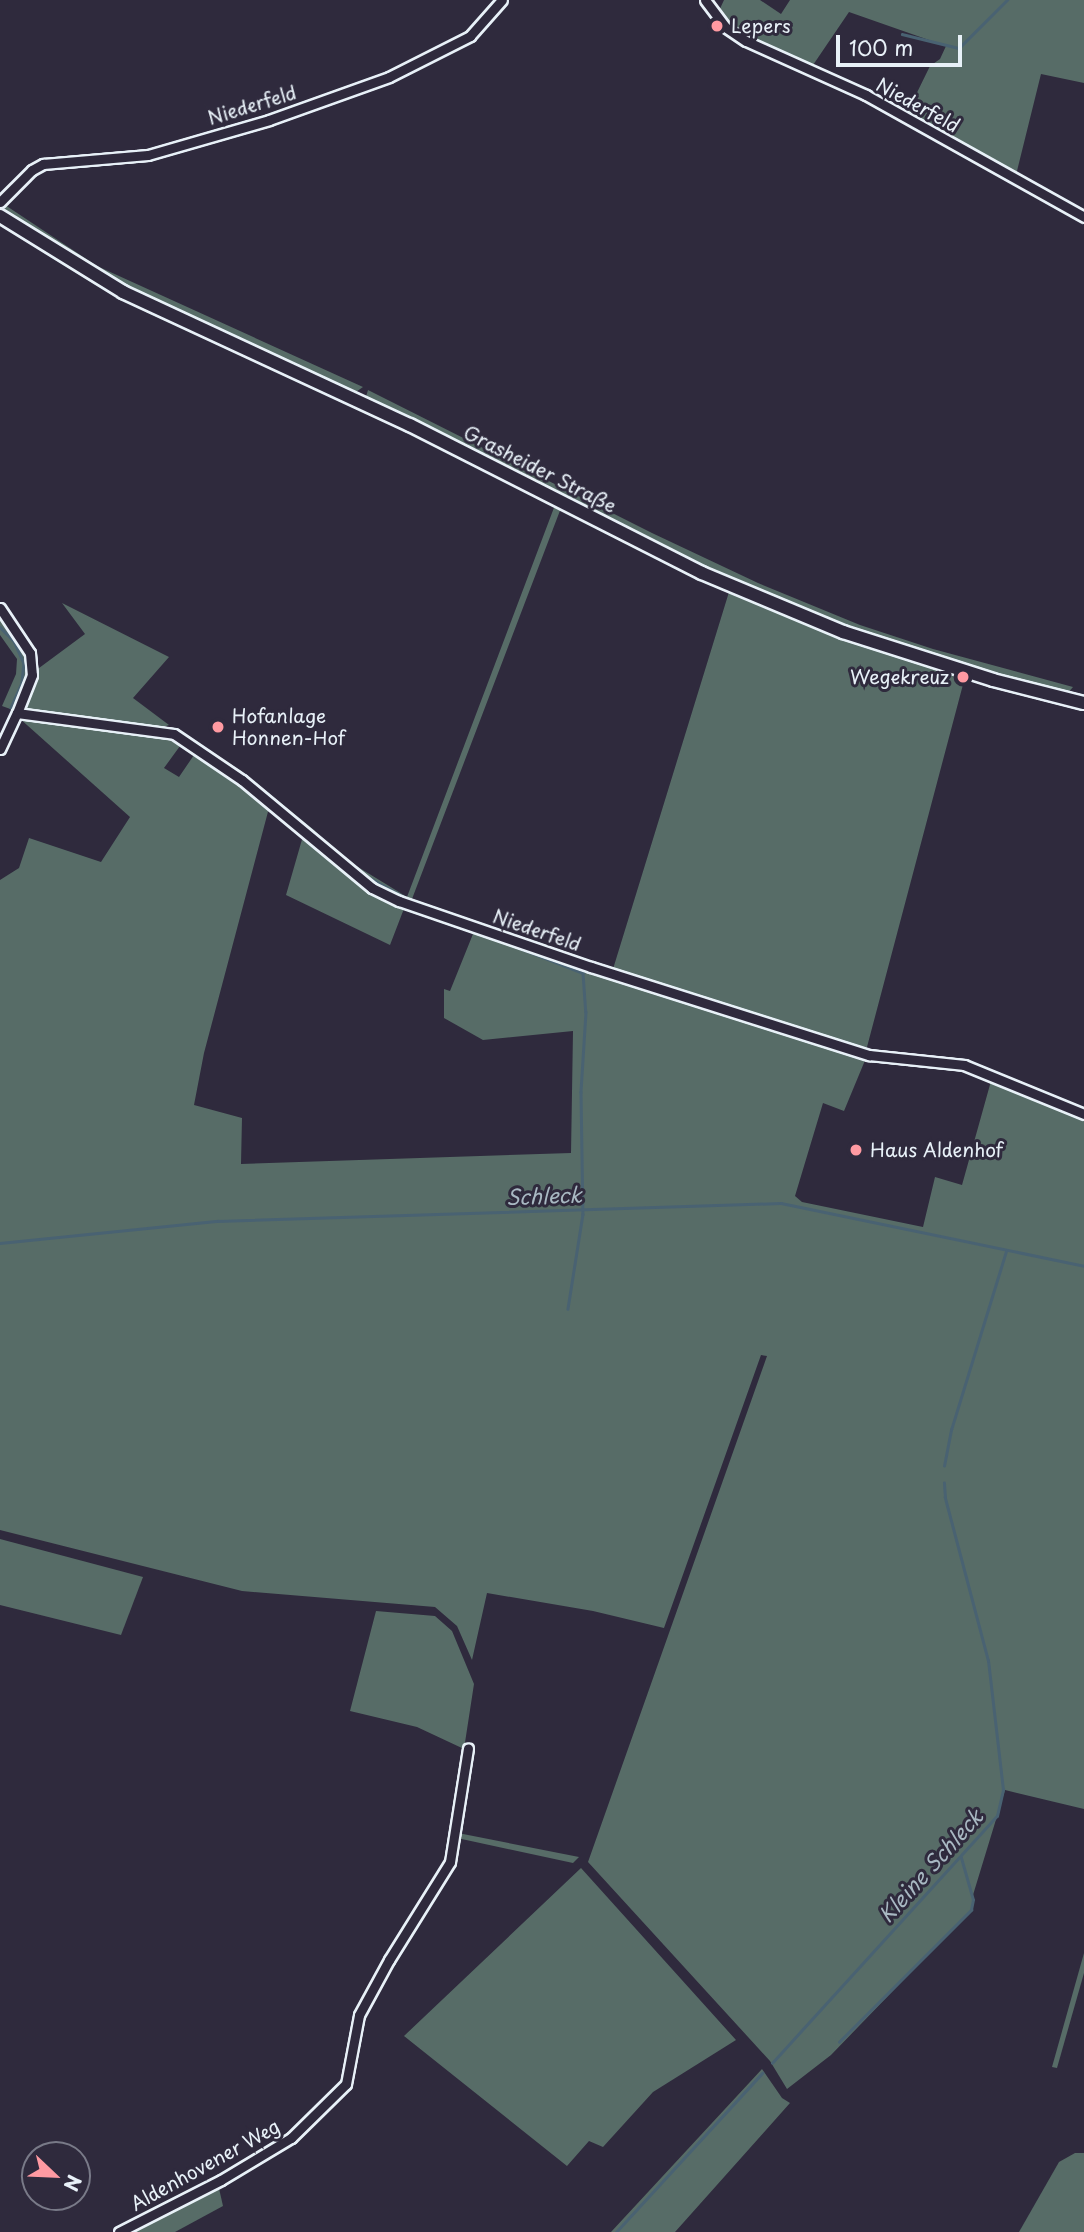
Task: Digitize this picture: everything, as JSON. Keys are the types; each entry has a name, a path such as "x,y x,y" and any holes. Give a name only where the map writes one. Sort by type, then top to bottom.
{"street":[{"name":"Niederfeld","path":"0,202 32,170 43,164 148,155 269,120 389,77 470,36 502,0"},
{"name":"Niederfeld","path":"705,0 725,27 746,41 866,95 1084,217"},
{"name":"Grasheider Straße","path":"0,216 123,292 411,425 702,573 843,632 899,651 1084,704"},
{"path":"0,608 30,653 32,675 0,749"},
{"name":"Niederfeld","path":"17,713 174,734 242,780 372,888 399,901 591,967 869,1055 964,1065 1084,1114"},
{"name":"Aldenhovener Weg","path":"119,2232 221,2180 291,2138 346,2084 359,2015 389,1960 450,1862 468,1748"}],"green space":[{"path":"724,0 760,0 781,14 790,0 1084,0 1084,83 1041,74 1016,175 906,115 930,66 940,59 946,46 849,12 811,68 735,32 718,13"},
{"path":"2,203 97,266 363,387 353,394 151,303 1,214"},
{"path":"0,220 76,269 357,407 146,312 94,284 0,225"},
{"path":"368,390 652,533 758,583 860,625 933,649 1073,687 1067,694 916,654 716,576 365,400"},
{"path":"364,406 675,563 965,677 867,1047 848,1045 613,969 729,592 561,508 412,899 407,897 555,505 361,409"},
{"path":"62,603 169,657 133,698 169,725 160,728 21,709 35,671 85,634"},
{"path":"0,614 28,655 28,673 13,710 2,706 16,674 17,659 0,635"},
{"path":"18,717 165,737 180,746 164,768 179,777 194,755 269,808 204,1053 194,1105 242,1118 241,1164 571,1153 573,1031 483,1040 444,1018 444,989 450,991 475,929 580,969 581,967 866,1058 844,1111 823,1103 795,1196 802,1202 923,1227 935,1177 962,1185 991,1081 1084,1119 1084,1809 1005,1790 973,1895 972,1909 831,2055 787,2089 770,2061 588,1862 767,1356 761,1355 664,1628 593,1611 487,1593 472,1660 457,1626 435,1607 242,1591 0,1530 0,880 19,868 29,838 101,862 130,817"},
{"path":"220,758 240,770 314,830 340,856 407,897 406,901 373,884 217,761"},
{"path":"303,836 370,889 405,906 390,945 286,895"},
{"path":"0,1539 143,1577 121,1635 0,1605"},
{"path":"376,1611 435,1616 452,1631 474,1684 464,1749 417,1727 350,1711"},
{"path":"458,1833 579,1857 573,1863 457,1838"},
{"path":"581,1868 736,2040 653,2092 603,2147 589,2141 567,2166 404,2036"},
{"path":"1084,1953 1084,1973 1057,2068 1052,2067"},
{"path":"762,2069 782,2098 790,2103 675,2232 611,2232"},
{"path":"1075,2153 1084,2153 1084,2232 1019,2232 1059,2162"},
{"path":"218,2184 223,2206 175,2232 128,2232"}],"waterway":[{"path":"902,34 959,48 1007,0"},
{"path":"0,627 14,641 24,663 22,683 11,708"},
{"path":"229,766 324,843"},
{"path":"359,872 406,898"},
{"path":"499,940 583,973 586,1012 581,1092 583,1214 568,1309"},
{"name":"Schleck","path":"0,1243 218,1221 781,1203 1084,1266"},
{"name":"Kleine Schleck","path":"944,1466 951,1430 1006,1251"},
{"name":"Kleine Schleck","path":"772,2063 997,1816 1003,1790 988,1661 945,1498 944,1483"},
{"path":"839,2042 971,1910 973,1900 961,1858"},
{"name":"Kleine Schleck","path":"616,2232 762,2073"}],"place":[{"name":"Lepers","path":"717,26"},
{"name":"Wegekreuz","path":"963,677"},
{"name":"Hofanlage Honnen-Hof","path":"218,727"},
{"name":"Haus Aldenhof","path":"856,1150"}]}
